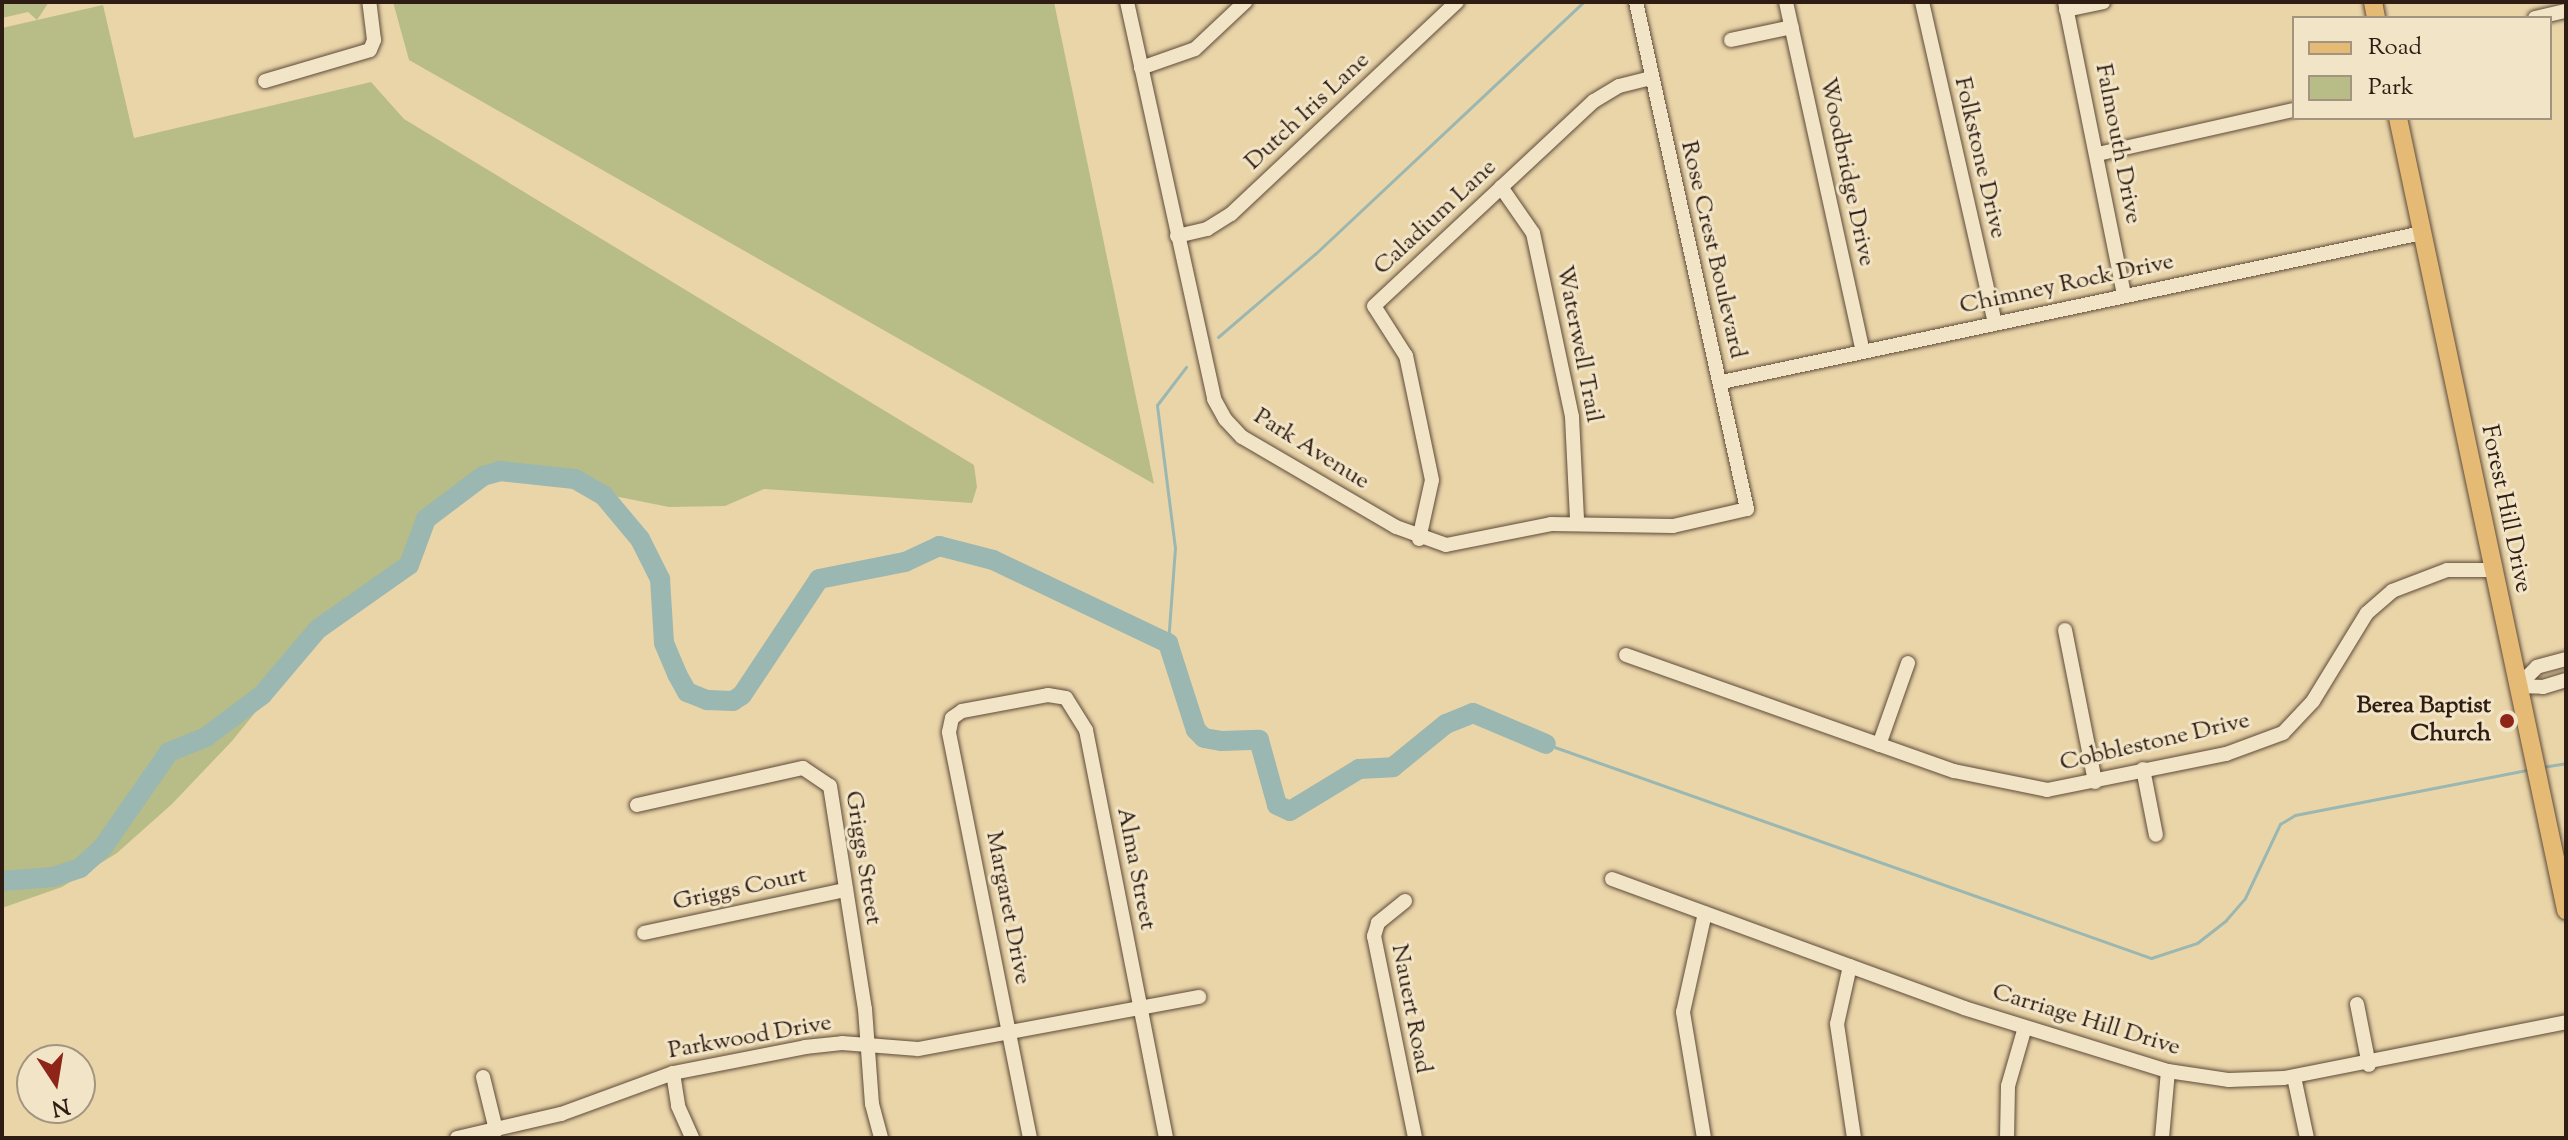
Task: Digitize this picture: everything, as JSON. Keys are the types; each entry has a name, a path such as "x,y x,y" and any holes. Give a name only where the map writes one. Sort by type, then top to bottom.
{"main road":[{"name":"Forest Hill Drive","path":"2398,120 2566,910"}],"street":[{"path":"265,81 370,50 374,40 369,2"},
{"name":"Park Avenue","path":"1127,2 1214,399 1225,419 1242,437 1419,539 1467,544 1577,521 1673,526 1747,509"},
{"path":"1141,68 1195,49 1245,2"},
{"name":"Dutch Iris Lane","path":"1177,236 1207,229 1231,214 1457,2"},
{"name":"Rose Crest Boulevard","path":"1636,2 1687,254 1722,382 1747,509"},
{"name":"Woodbridge Drive","path":"1786,2 1863,351"},
{"name":"Folkstone Drive","path":"1922,2 1995,323"},
{"path":"2066,6 2103,2"},
{"name":"Falmouth Drive","path":"2066,6 2124,295"},
{"path":"2544,16 2566,11"},
{"path":"1731,40 1792,27"},
{"name":"Caladium Lane","path":"1419,539 1432,480 1406,356 1374,306 1594,101 1619,86 1650,78"},
{"path":"2098,154 2292,110"},
{"name":"Waterwell Trail","path":"1501,187 1533,233 1572,417 1577,521"},
{"name":"Chimney Rock Drive","path":"1722,382 2422,233"},
{"name":"Cobblestone Drive","path":"1626,655 1954,771 2029,788 2095,782 2143,769 2226,754 2283,733 2313,701 2367,613 2392,591 2447,570 2494,570"},
{"path":"2065,630 2095,782"},
{"path":"2518,686 2537,667 2566,659"},
{"path":"1879,745 1908,663"},
{"path":"2518,686 2543,687 2566,680"},
{"name":"Alma Street","path":"982,706 1060,696 1081,717 1166,1138"},
{"name":"Margaret Drive","path":"982,706 952,718 949,732 1030,1138"},
{"path":"2143,769 2156,835"},
{"name":"Griggs Street","path":"637,805 813,770 830,786 867,1044 872,1104 881,1138"},
{"name":"Carriage Hill Drive","path":"1612,879 2025,1027 2168,1071 2229,1080 2294,1077 2369,1065 2566,1022"},
{"name":"Griggs Court","path":"644,933 844,890"},
{"name":"Nauert Road","path":"1405,901 1378,923 1374,936 1415,1138"},
{"path":"1704,1138 1683,1012 1690,962 1705,913"},
{"path":"1850,966 1837,1024 1854,1138"},
{"name":"Parkwood Drive","path":"457,1138 586,1106 673,1073 805,1047 867,1044 918,1049 1199,997"},
{"path":"2357,1004 2369,1065"},
{"path":"2007,1138 2008,1086 2025,1027"},
{"path":"2162,1138 2168,1071"},
{"path":"673,1073 678,1106 692,1138"},
{"path":"483,1077 496,1130"},
{"path":"2294,1077 2307,1138"}],"green space":[{"path":"2,2 49,2 37,20 28,12 2,18"},
{"path":"393,2 1054,2 1154,484 409,60"},
{"path":"103,5 134,138 371,82 404,119 974,465 977,487 972,503 764,489 725,506 669,507 609,495 572,473 551,469 520,470 452,491 432,507 418,558 339,609 232,741 172,804 117,853 62,887 2,908 2,28"}],"waterway":[{"path":"1218,337 1315,254 1583,2"},
{"path":"1168,643 1175,548 1157,405 1186,367"},
{"path":"2,881 53,877 80,868 103,847 169,752 206,737 262,695 318,629 409,565 426,519 483,476 500,471 575,479 604,496 640,539 660,579 664,643 677,674 687,692 707,700 733,701 742,695 819,579 905,562 939,546 993,560 1168,643 1196,730 1204,738 1221,741 1259,740 1277,805 1290,811 1359,769 1393,767 1446,724 1473,713 1546,744"},
{"path":"1546,744 2151,958 2197,943 2226,920 2245,898 2280,824 2295,815 2531,769"},
{"path":"2542,767 2566,763"}],"place":[{"name":"Berea Baptist Church","path":"2507,721"}]}
